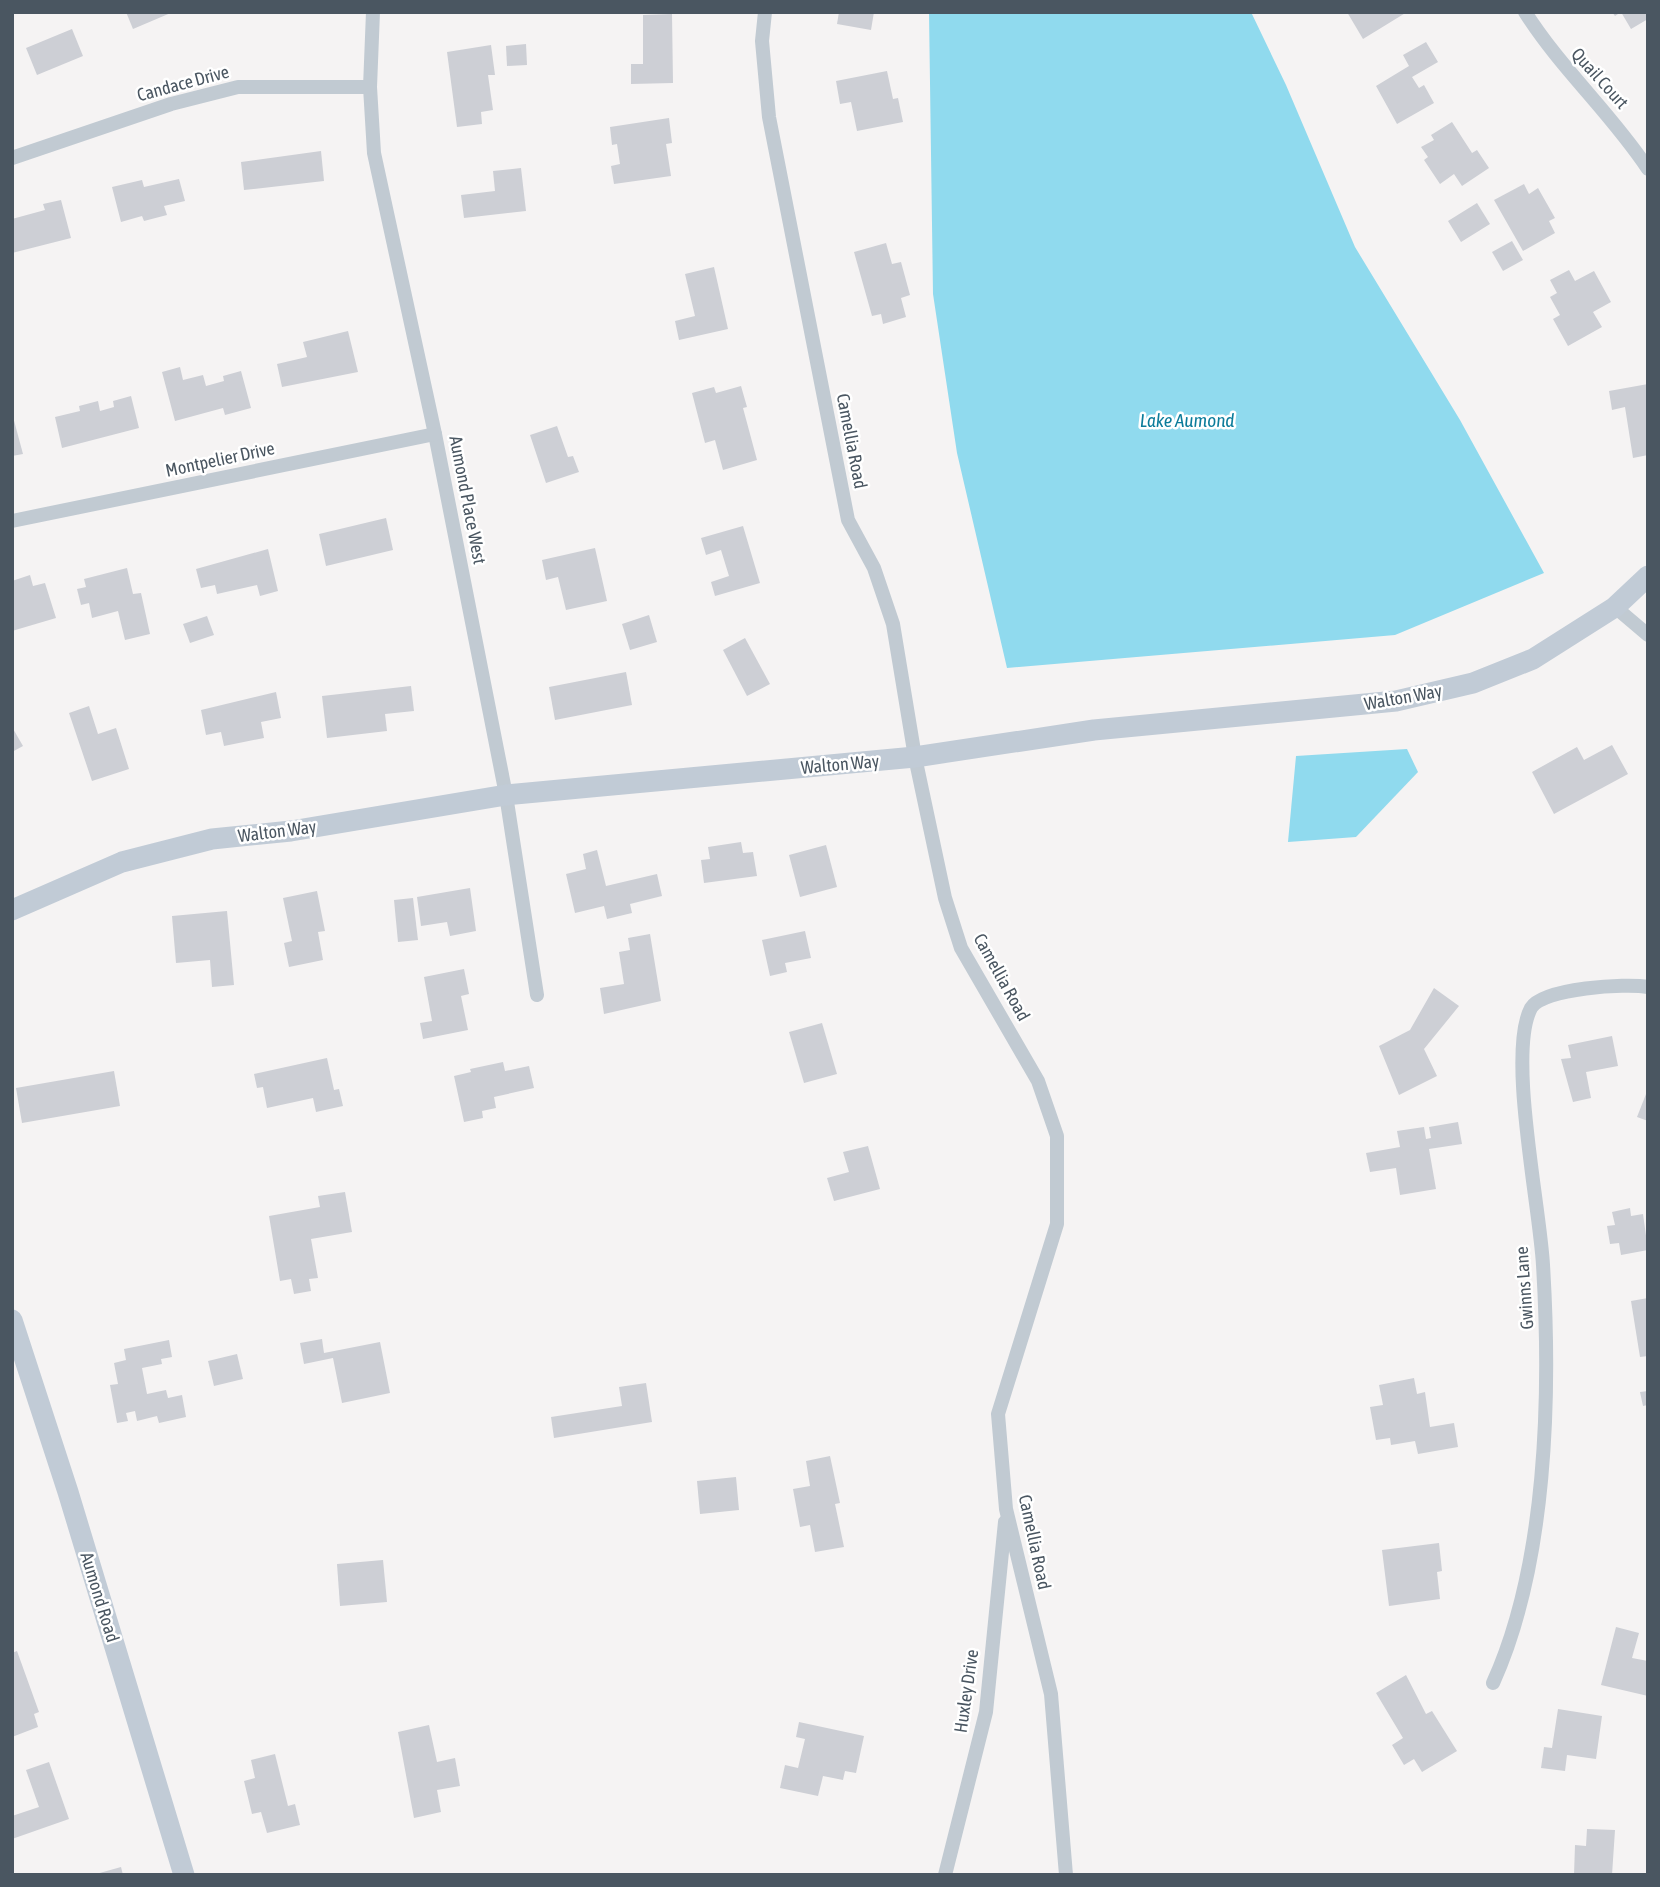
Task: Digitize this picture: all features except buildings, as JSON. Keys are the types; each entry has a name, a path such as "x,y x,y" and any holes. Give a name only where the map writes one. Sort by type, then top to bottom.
{"main road":[{"name":"Walton Way","path":"12,910 122,862 212,839 291,831 506,795 915,757 1094,730 1396,701 1473,683 1533,659 1615,607 1648,576"},
{"name":"Aumond Road","path":"12,1320 16,1346 68,1492 184,1875"}],"street":[{"name":"Aumond Place West","path":"373,12 370,87 374,153 435,434 506,795 537,995"},
{"name":"Camellia Road","path":"765,12 762,41 769,117 848,520 874,568 893,624 915,757 945,898 961,948 1038,1081 1057,1136 1057,1224 998,1413 1006,1509 1051,1694 1066,1875"},
{"name":"Quail Court","path":"1525,12 1547,47 1623,133 1648,169"},
{"name":"Candace Drive","path":"12,158 171,104 238,87 370,87"},
{"name":"Montpelier Drive","path":"12,522 435,434"},
{"path":"1615,607 1648,635"},
{"name":"Gwinns Lane","path":"1493,1683 1514,1630 1530,1551 1546,1433 1548,1360 1543,1262 1520,1059 1525,1022 1533,1005 1551,994 1648,986"},
{"name":"Huxley Drive","path":"945,1875 985,1712 1006,1509"}],"water":[{"name":"Lake Aumond","path":"929,12 1251,12 1286,85 1355,247 1460,420 1544,573 1395,635 1007,668 957,453 933,294"},
{"path":"1407,749 1418,772 1356,837 1288,842 1296,756"}]}
